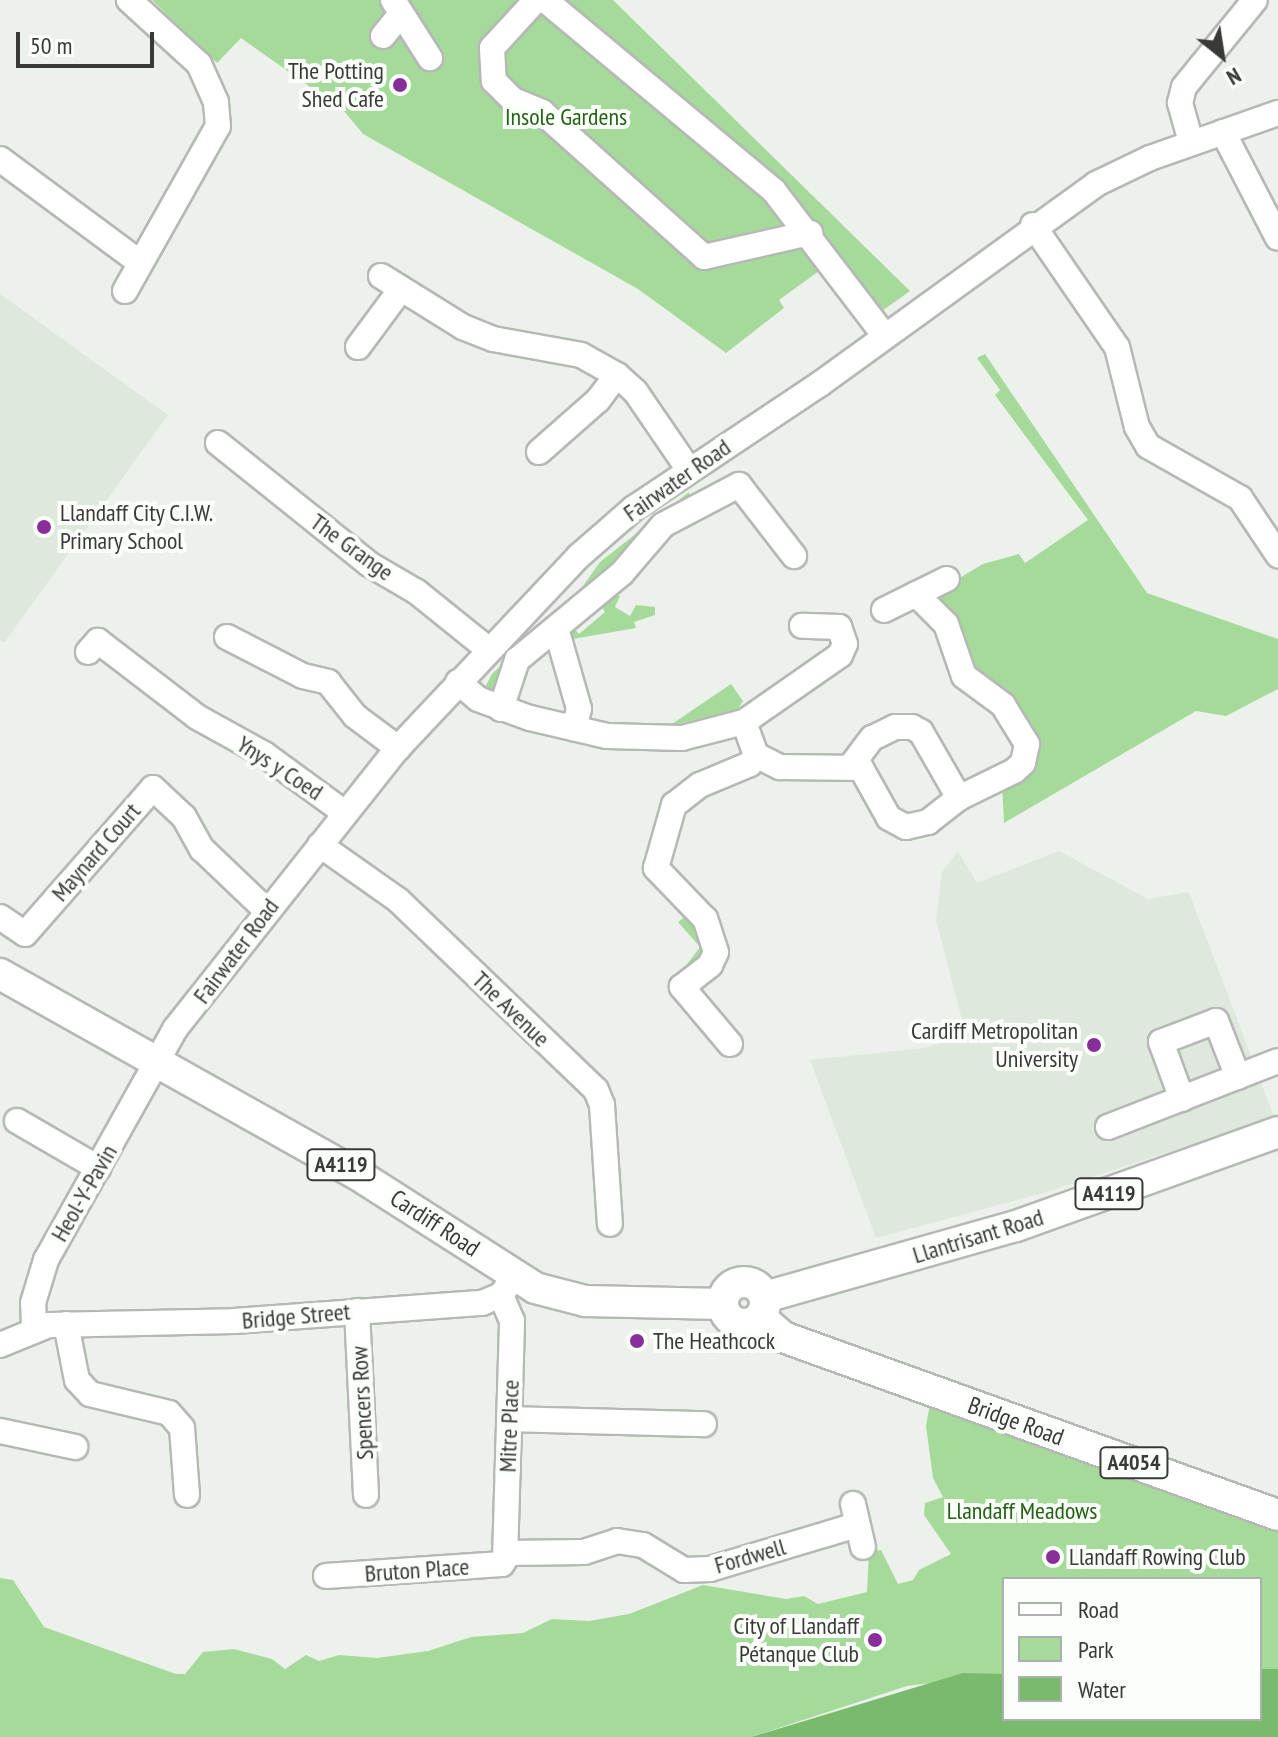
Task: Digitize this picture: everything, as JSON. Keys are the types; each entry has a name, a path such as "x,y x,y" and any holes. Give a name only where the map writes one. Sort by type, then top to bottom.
{"main road":[{"name":"Cardiff Road","path":"0,974 159,1066 369,1180 508,1286 535,1288 585,1301 723,1304 734,1322 748,1324 762,1307"},
{"name":"Llantrisant Road","path":"762,1307 1016,1226 1278,1132"},
{"name":"Bridge Road","path":"762,1307 783,1337 1278,1515"}],"street":[{"path":"125,291 138,261 218,126 216,102 199,64 129,0"},
{"path":"536,0 492,48 494,81 513,100 542,112 704,257 810,233"},
{"path":"545,0 774,191 810,233 884,335"},
{"path":"1191,142 1180,103 1184,87 1255,0"},
{"path":"383,36 397,7"},
{"path":"397,7 430,58"},
{"name":"Fairwater Road","path":"159,1066 175,1029 266,910 398,748 488,649 579,556 689,470 884,335 1033,225 1096,184 1191,142 1278,113"},
{"path":"1223,132 1230,154 1278,238"},
{"path":"0,159 114,248 138,261"},
{"path":"1033,225 1117,347 1137,427 1148,446 1240,498 1278,555"},
{"path":"358,347 391,282 463,327 493,339 581,355 617,375 635,391 689,470"},
{"path":"539,452 598,400 617,375"},
{"name":"The Grange","path":"218,443 369,564 417,592 488,649"},
{"path":"501,709 517,660 622,573 663,525 739,485 794,556"},
{"path":"884,610 947,579"},
{"path":"756,755 797,769 852,765 861,768 880,806 898,825 928,822 959,798 1014,771 1023,763 1027,744 1003,705 964,676 946,624 916,594"},
{"path":"458,682 501,709 574,728 644,739 682,738 744,722 808,682 844,649 839,627 802,626"},
{"path":"556,628 579,709 574,728"},
{"path":"227,637 303,676 328,682 355,716 398,748"},
{"name":"Ynys y Coed","path":"88,652 98,641 209,734 345,813"},
{"path":"744,722 756,755"},
{"path":"852,765 872,738 895,727 912,727 921,732 959,798"},
{"path":"730,1044 682,987 710,965 716,952 705,919 656,868 674,805 700,785 750,764 756,755"},
{"name":"Maynard Court","path":"0,917 25,934 153,788 184,817 202,849 266,910"},
{"name":"The Avenue","path":"320,845 398,900 596,1090 602,1105 610,1224"},
{"path":"1182,1099 1161,1042 1216,1021 1238,1077"},
{"path":"1108,1127 1278,1061"},
{"name":"Heol-Y-Pavin","path":"34,1327 33,1303 46,1260 159,1066"},
{"path":"17,1121 98,1168"},
{"name":"Bridge Street","path":"34,1327 234,1321 482,1303 508,1286"},
{"name":"Mitre Place","path":"506,1556 512,1321 508,1286"},
{"name":"Spencers Row","path":"357,1311 366,1495"},
{"path":"66,1324 77,1380 90,1394 169,1413 182,1428 187,1495"},
{"path":"0,1345 34,1327"},
{"path":"509,1419 704,1424"},
{"path":"0,1431 75,1447"},
{"name":"Fordwell","path":"506,1556 584,1552 617,1541 643,1545 684,1570 710,1569 858,1525"},
{"name":"Bruton Place","path":"326,1576 502,1564 506,1556"}],"shaded area":[{"name":"Llandaff City C.I.W. Primary School","path":"0,294 168,415 4,643 0,640"},
{"name":"Cardiff Metropolitan University","path":"958,851 977,883 1059,851 1148,899 1189,892 1274,1117 1047,1192 876,1238 810,1060 924,1048 966,1035 936,920 942,872"}],"green space":[{"name":"Insole Gardens","path":"152,0 613,0 910,291 865,323 826,266 779,300 784,308 726,353 638,289 363,134 344,111 241,38 217,63"},
{"path":"985,354 1147,593 1278,639 1278,689 1226,716 1196,711 1004,823 1002,784 1038,757 1040,738 1020,709 978,681 935,605 936,592 983,564 1019,554 1025,563 1088,520 995,395 1000,390 977,358"},
{"path":"689,492 690,506 498,694 482,693 492,674 578,593 600,562"},
{"path":"614,594 620,596 615,607 630,616 636,605 655,607 655,615 634,622 636,628 573,639 570,624 579,634 605,612 598,601"},
{"path":"731,684 743,701 737,710 669,726"},
{"path":"689,914 706,941 702,955 682,971 700,947 678,922"},
{"name":"Llandaff Meadows","path":"930,1404 1059,1443 1066,1455 1278,1532 1278,1692 1262,1704 1262,1577 1002,1577 1002,1674 907,1686 751,1737 0,1737 0,1578 13,1580 44,1627 176,1674 185,1674 203,1652 234,1649 272,1659 285,1669 306,1655 319,1661 339,1655 377,1658 428,1651 471,1637 523,1633 552,1619 589,1621 629,1614 703,1585 786,1599 804,1596 818,1604 867,1592 869,1552 881,1550 898,1584 913,1580 919,1570 951,1554 924,1515 925,1503 943,1497 933,1478 926,1426"}],"water":[{"path":"1262,1669 1278,1669 1278,1737 751,1737 963,1673 1002,1674 1002,1721 1262,1721"}],"place":[{"name":"The Potting Shed Cafe","path":"400,85"},
{"name":"Llandaff City C.I.W. Primary School","path":"44,527"},
{"name":"Cardiff Metropolitan University","path":"1094,1045"},
{"name":"The Heathcock","path":"637,1341"},
{"name":"Llandaff Rowing Club","path":"1053,1557"},
{"name":"City of Llandaff Pétanque Club","path":"875,1640"}]}
